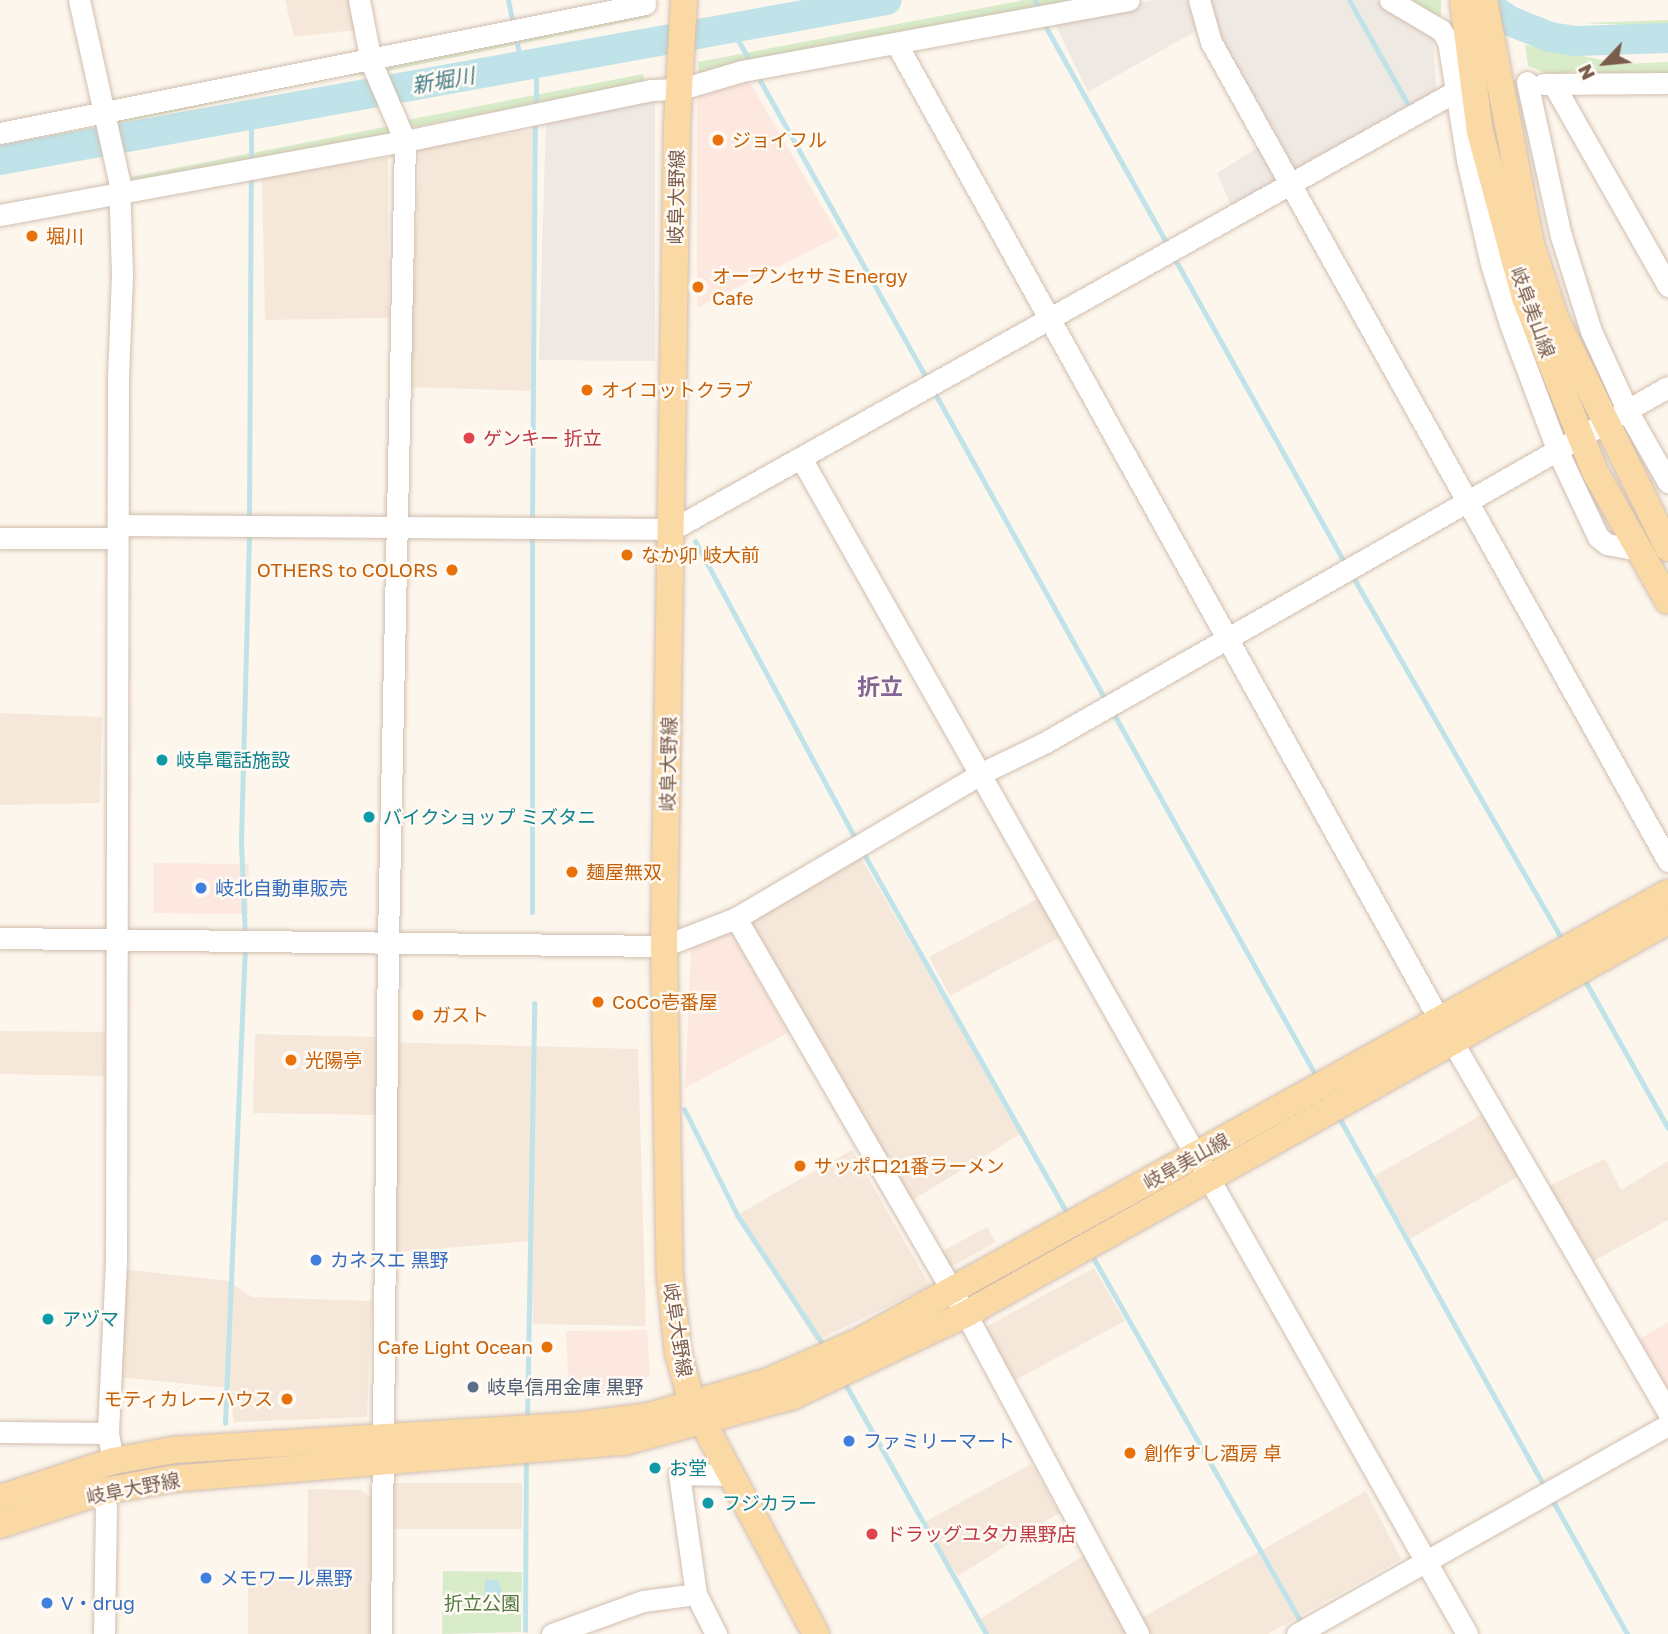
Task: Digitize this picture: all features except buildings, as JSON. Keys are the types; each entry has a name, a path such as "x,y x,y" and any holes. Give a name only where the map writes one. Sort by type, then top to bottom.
{"main road":[{"name":"岐阜大野線","path":"0,1525 99,1492 172,1479 697,1411 678,1352 670,1276 664,946 673,529 676,86 684,0"},
{"name":"岐阜美山線","path":"1463,0 1531,244 1556,320 1660,542 1668,601"},
{"name":"岐阜美山線","path":"1484,0 1490,173 1570,446 1660,542"},
{"name":"岐阜大野線","path":"655,1 676,86"},
{"name":"岐阜美山線","path":"697,1411 842,1376 966,1314 1438,1017 1668,893"},
{"name":"岐阜美山線","path":"697,1411 860,1341 952,1290 1452,1042 1668,920"},
{"path":"697,1411 816,1634"},
{"name":"岐阜大野線","path":"0,1498 113,1461 174,1450 385,1450"}],"street":[{"path":"79,0 119,185 116,1262 108,1433 113,1461"},
{"path":"359,0 374,68 402,133 400,528 388,941 385,1450 381,1634"},
{"path":"0,215 119,185 676,86 742,71 1129,0"},
{"path":"1199,0 1211,42 1668,861"},
{"path":"1390,0 1441,30 1448,41 1487,80 1554,230 1591,331 1628,412 1668,482"},
{"path":"0,133 103,118 374,68 513,27 655,1"},
{"path":"896,43 1226,641 1452,1042 1668,1412"},
{"path":"1487,80 1490,248 1570,446"},
{"path":"0,538 117,531 673,529 802,460 1049,317 1487,80 1555,87 1668,83"},
{"path":"1555,87 1668,286"},
{"path":"0,938 664,946 736,918 982,774 1226,641 1468,501 1605,426 1668,387"},
{"path":"802,460 1467,1634"},
{"path":"736,918 966,1314 1138,1634"},
{"path":"1297,1634 1668,1425"},
{"path":"0,1432 108,1433"},
{"path":"716,1634 696,1594 679,1474 730,1475"},
{"path":"99,1492 106,1507 104,1634"},
{"path":"564,1633 643,1601 696,1594"}],"shaded area":[{"path":"285,0 349,0 355,30 294,37"},
{"path":"1153,0 1376,0 1432,32 1437,93 1233,210 1217,173 1262,145 1212,22 1088,92 1054,21"},
{"path":"749,81 839,236 697,308 697,97"},
{"path":"655,97 655,361 539,360 546,118"},
{"path":"533,130 531,391 409,387 420,148"},
{"path":"388,158 389,318 265,320 262,177"},
{"path":"0,713 102,717 100,803 0,805"},
{"path":"860,856 1022,1133 898,1209 746,923"},
{"name":"岐北自動車販売","path":"154,863 249,864 248,914 153,913"},
{"path":"1043,896 1064,935 950,996 929,957"},
{"path":"729,926 788,1033 685,1088 691,949"},
{"path":"0,1031 105,1032 105,1076 0,1074"},
{"path":"255,1034 380,1037 379,1115 253,1113"},
{"path":"386,1042 638,1049 646,1326 533,1324 531,1241 385,1253"},
{"path":"1485,1113 1521,1175 1410,1239 1374,1176"},
{"path":"852,1150 930,1286 816,1341 737,1215"},
{"path":"1605,1159 1621,1190 1668,1161 1668,1220 1594,1261 1549,1186"},
{"path":"987,1227 996,1242 945,1270 937,1254"},
{"path":"1094,1268 1125,1321 1012,1382 984,1328"},
{"path":"122,1269 228,1281 252,1297 372,1301 367,1417 234,1422 229,1388 108,1376"},
{"path":"1668,1322 1668,1400 1636,1341"},
{"path":"647,1330 650,1374 629,1396 569,1398 566,1331"},
{"path":"1031,1464 1059,1513 958,1576 923,1523"},
{"path":"391,1483 522,1483 522,1529 392,1529"},
{"path":"308,1489 361,1490 373,1499 371,1634 248,1634 248,1578 307,1579"},
{"path":"1366,1491 1401,1559 1268,1634 1146,1634 1138,1620"},
{"path":"1090,1552 1134,1634 985,1634 978,1620"}],"green space":[{"path":"1024,0 1076,0 699,73 698,62"},
{"path":"1408,0 1441,0 1441,16 1424,11"},
{"path":"649,8 650,17 387,71 388,63"},
{"path":"1668,20 1668,27 1583,23"},
{"path":"1525,45 1623,64 1668,62 1668,76 1620,79 1572,71 1560,78 1528,66"},
{"path":"361,67 365,75 343,76 111,125 112,118"},
{"path":"643,74 645,83 405,129 402,121"},
{"path":"389,126 391,135 130,186 126,178"},
{"name":"折立公園","path":"443,1571 522,1572 521,1632 442,1634"}],"water":[{"path":"485,1580 498,1580 506,1603 484,1602"}],"waterway":[{"path":"508,0 513,24"},
{"name":"新堀川","path":"0,160 887,0"},
{"path":"1035,0 1040,13"},
{"path":"1349,0 1411,110"},
{"name":"新堀川","path":"1479,0 1510,21 1550,37 1576,41 1668,38"},
{"path":"1043,22 1168,246"},
{"path":"731,28 751,63"},
{"path":"515,34 522,67"},
{"path":"536,64 536,108"},
{"path":"757,75 928,381"},
{"path":"251,116 251,164"},
{"path":"532,524 535,117"},
{"path":"249,521 251,174"},
{"path":"1172,254 1345,564"},
{"path":"933,390 1107,702"},
{"path":"245,938 241,841 249,531"},
{"path":"532,534 532,912"},
{"path":"695,541 856,840"},
{"path":"1350,572 1564,942"},
{"path":"1112,711 1317,1078"},
{"path":"861,849 1068,1215"},
{"path":"225,1423 245,947"},
{"path":"1584,979 1668,1128"},
{"path":"527,1420 534,1003"},
{"path":"684,1109 737,1215 825,1348"},
{"path":"1337,1114 1545,1488"},
{"path":"1091,1254 1303,1625"},
{"path":"843,1380 986,1634"},
{"path":"525,1630 526,1458"},
{"path":"1550,1496 1627,1634"}],"place":[{"name":"ジョイフル","path":"718,140"},
{"name":"堀川","path":"32,236"},
{"name":"オープンセサミEnergy Cafe","path":"698,287"},
{"name":"オイコットクラブ","path":"587,390"},
{"name":"ゲンキー 折立","path":"469,438"},
{"name":"なか卯 岐大前","path":"627,555"},
{"name":"OTHERS to COLORS","path":"452,570"},
{"name":"岐阜電話施設","path":"162,760"},
{"name":"バイクショップ ミズタニ","path":"369,817"},
{"name":"麺屋無双","path":"572,872"},
{"name":"岐北自動車販売","path":"201,888"},
{"name":"CoCo壱番屋","path":"598,1002"},
{"name":"ガスト","path":"418,1015"},
{"name":"光陽亭","path":"291,1060"},
{"name":"サッポロ21番ラーメン","path":"800,1166"},
{"name":"カネスエ 黒野","path":"316,1260"},
{"name":"アヅマ","path":"48,1319"},
{"name":"Cafe Light Ocean","path":"547,1347"},
{"name":"岐阜信用金庫 黒野","path":"473,1387"},
{"name":"モティカレーハウス","path":"287,1399"},
{"name":"ファミリーマート","path":"849,1441"},
{"name":"創作すし酒房 卓","path":"1130,1453"},
{"name":"お堂","path":"655,1468"},
{"name":"フジカラー","path":"708,1503"},
{"name":"ドラッグユタカ黒野店","path":"872,1534"},
{"name":"メモワール黒野","path":"206,1578"},
{"name":"V・drug","path":"47,1603"}],"district":[{"name":"折立","path":"880,686"}]}
